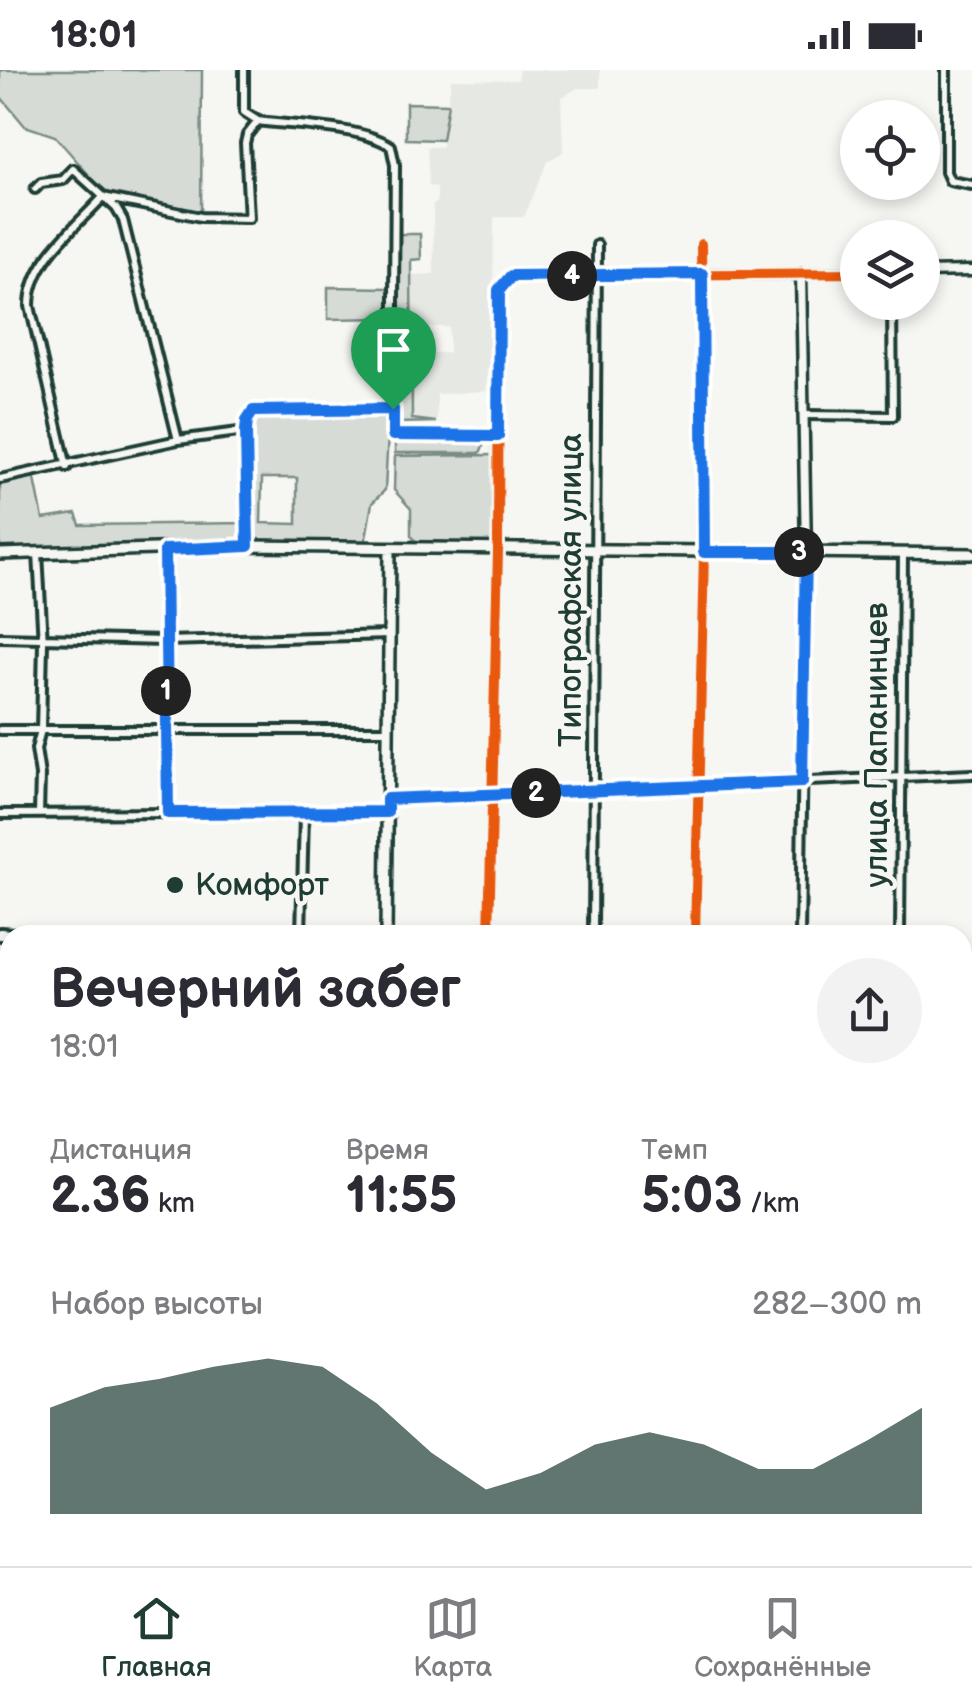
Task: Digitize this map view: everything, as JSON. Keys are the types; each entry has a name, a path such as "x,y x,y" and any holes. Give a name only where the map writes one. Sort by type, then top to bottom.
{"main road":[{"path":"0,554 248,546 972,554"},
{"path":"386,925 390,550"}],"street":[{"path":"244,70 244,112 258,121 361,134 391,146 395,166 393,435 498,436"},
{"path":"946,70 946,172 950,181 972,184"},
{"path":"102,197 201,217 249,218 245,143 258,121"},
{"path":"35,189 41,182 63,180 73,169 116,208 130,244 178,440"},
{"path":"66,467 30,306 30,286 37,269 102,197"},
{"path":"695,925 704,552 701,244"},
{"name":"Типографская улица","path":"594,925 598,246"},
{"path":"940,272 972,271"},
{"path":"490,925 499,290 511,276 840,272"},
{"path":"800,925 806,552 801,273"},
{"path":"804,414 893,416 892,320"},
{"path":"248,546 246,431 253,411 393,409"},
{"path":"0,479 178,440 246,431"},
{"path":"165,550 168,813"},
{"path":"38,553 39,814"},
{"name":"улица Папанинцев","path":"900,925 904,555"},
{"path":"0,637 165,641 389,636"},
{"path":"0,730 388,730"},
{"path":"387,799 972,774"},
{"path":"0,814 387,812"},
{"path":"300,925 304,813"}],"shaded area":[{"path":"0,70 202,70 201,217 104,192 55,136 25,126 0,96"},
{"path":"519,70 600,70 600,88 577,88 561,98 563,152 547,162 524,217 494,217 492,369 487,369 486,391 437,394 437,420 415,421 412,353 449,353 449,327 412,327 412,275 434,274 433,204 437,203 437,187 429,186 427,147 442,147 451,79 518,80"},
{"path":"406,103 448,104 442,140 406,139"},
{"path":"398,234 420,234 421,259 411,260 412,419 436,422 398,423"},
{"path":"328,287 389,288 388,318 328,319"},
{"path":"260,414 389,414 385,490 372,503 365,544 253,542 250,420","holes":["262,478 297,478 297,524 261,523"]},
{"path":"439,438 442,444 477,444 486,439 480,453 395,453 399,439"},
{"path":"495,455 493,541 498,542 498,551 411,550 411,541 415,540 411,535 411,509 394,490 395,456"},
{"path":"34,474 43,519 76,514 80,525 249,523 248,546 0,554 0,479"}],"cycle path":[{"path":"695,925 704,552 701,244"},
{"path":"489,925 498,551 499,290 511,276 840,273"}],"place":[{"name":"Комфорт","path":"175,885"}],"route":[{"path":"702,274 704,552 806,552 802,782 387,799 387,812 168,813 165,550 248,546 246,431 253,411 393,409 393,435 498,436 499,290 511,276 702,274"}]}
